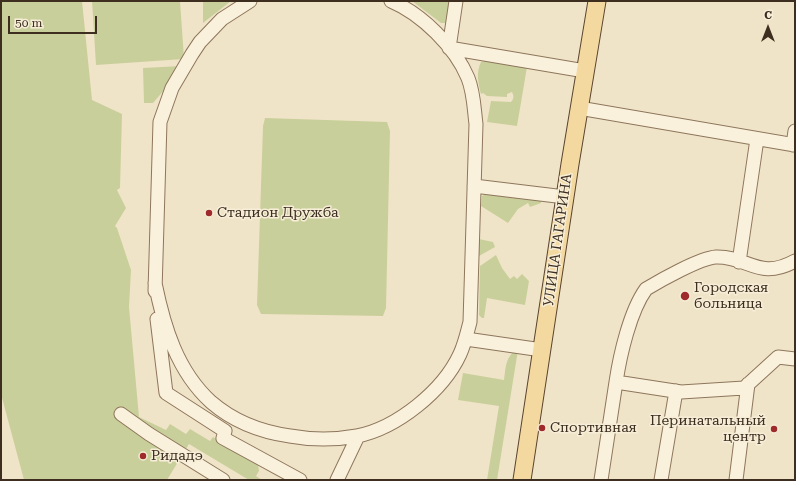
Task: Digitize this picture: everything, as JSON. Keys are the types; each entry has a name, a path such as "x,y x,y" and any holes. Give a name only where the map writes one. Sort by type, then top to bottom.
{"main road":[{"name":"УЛИЦА ГАГАРИНА","path":"522,480 565,197 597,1"}],"street":[{"path":"250,1 222,19 200,42 172,88 160,122 155,304 166,393 225,431 223,438 300,480"},
{"path":"156,283 161,312 177,357 193,382 211,401 228,414 247,425 275,434 304,438 332,439 358,436 380,428 398,419 430,396 442,383 460,355 470,322 476,124 473,97 468,78 449,48 429,25 412,11 391,1"},
{"path":"449,48 456,1"},
{"path":"449,48 585,71"},
{"path":"579,108 794,145 795,131"},
{"path":"739,262 757,139"},
{"path":"474,186 565,197"},
{"path":"601,480 620,357 641,296 646,288 702,261 715,257 770,270 782,267 795,261"},
{"path":"466,339 542,350"},
{"path":"616,382 681,392 744,388 778,357 795,358"},
{"path":"736,480 748,384"},
{"path":"661,480 676,391"},
{"path":"121,414 216,478"},
{"path":"337,480 358,436"}],"green space":[{"path":"1,1 82,1 92,100 122,114 120,188 117,190 126,208 115,226 131,270 129,307 139,417 166,430 170,424 186,434 190,429 210,441 213,437 258,465 259,471 256,476 262,480 249,480 189,444 167,480 24,480 1,394"},
{"path":"92,1 180,1 184,59 96,65"},
{"path":"203,1 231,1 203,23"},
{"path":"412,1 452,1 448,21 441,23"},
{"path":"485,61 527,67 517,126 487,122 491,101 511,102 513,100 513,96 512,92 507,94 507,97 487,96 483,93 481,94 478,82 478,70 481,62"},
{"path":"181,66 171,82 153,103 144,103 143,68"},
{"path":"265,118 387,122 390,131 386,308 383,316 261,314 257,305 263,126"},
{"path":"491,191 532,200 541,198 541,203 530,207 528,203 518,209 508,223 481,206 482,196"},
{"path":"479,239 493,242 495,247 479,256"},
{"path":"496,255 502,268 510,279 514,276 517,279 522,274 529,281 525,305 487,298 484,318 482,318 479,315 480,266"},
{"path":"518,350 497,480 487,480 499,406 458,400 463,373 504,380 508,359"}],"place":[{"name":"Стадион Дружба","path":"209,213"},
{"name":"Городская больница","path":"685,296"},
{"name":"Спортивная","path":"542,428"},
{"name":"Перинатальный центр","path":"774,429"},
{"name":"Ридадэ","path":"143,456"}]}
